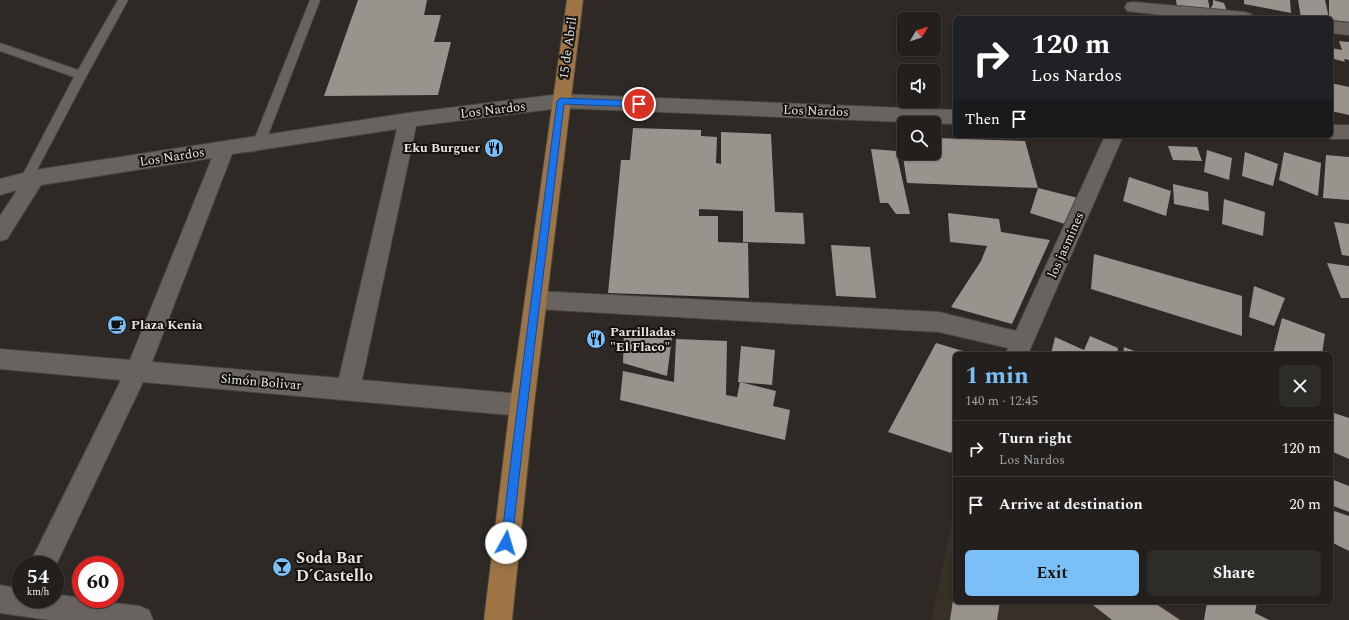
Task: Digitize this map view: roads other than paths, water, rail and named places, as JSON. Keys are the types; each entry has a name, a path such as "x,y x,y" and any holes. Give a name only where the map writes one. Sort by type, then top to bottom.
{"main road":[{"name":"15 de Abril","path":"498,620 522,405 560,101 575,0"}],"street":[{"path":"1133,8 1223,16"},
{"path":"1333,27 1349,29"},
{"name":"Los Nardos","path":"0,187 30,179 244,148 408,120 560,101 953,117"},
{"path":"348,390 408,120"},
{"path":"1333,132 1349,132"},
{"name":"los jasmines","path":"1020,348 1113,138"},
{"path":"46,556 244,148"},
{"path":"0,232 30,179"},
{"path":"536,300 938,322 1020,348"},
{"name":"Simón Bolivar","path":"0,360 522,405"},
{"path":"64,608 139,620"}],"lane":[{"path":"30,179 81,75 123,0"},
{"path":"244,148 315,0"},
{"path":"0,47 81,75"}],"place":[{"name":"Eku Burguer","path":"494,148"},
{"name":"Plaza Kenia","path":"117,325"},
{"name":"Parrilladas \"El Flaco\"","path":"596,339"},
{"name":"Soda Bar D´Castello","path":"282,567"}]}
